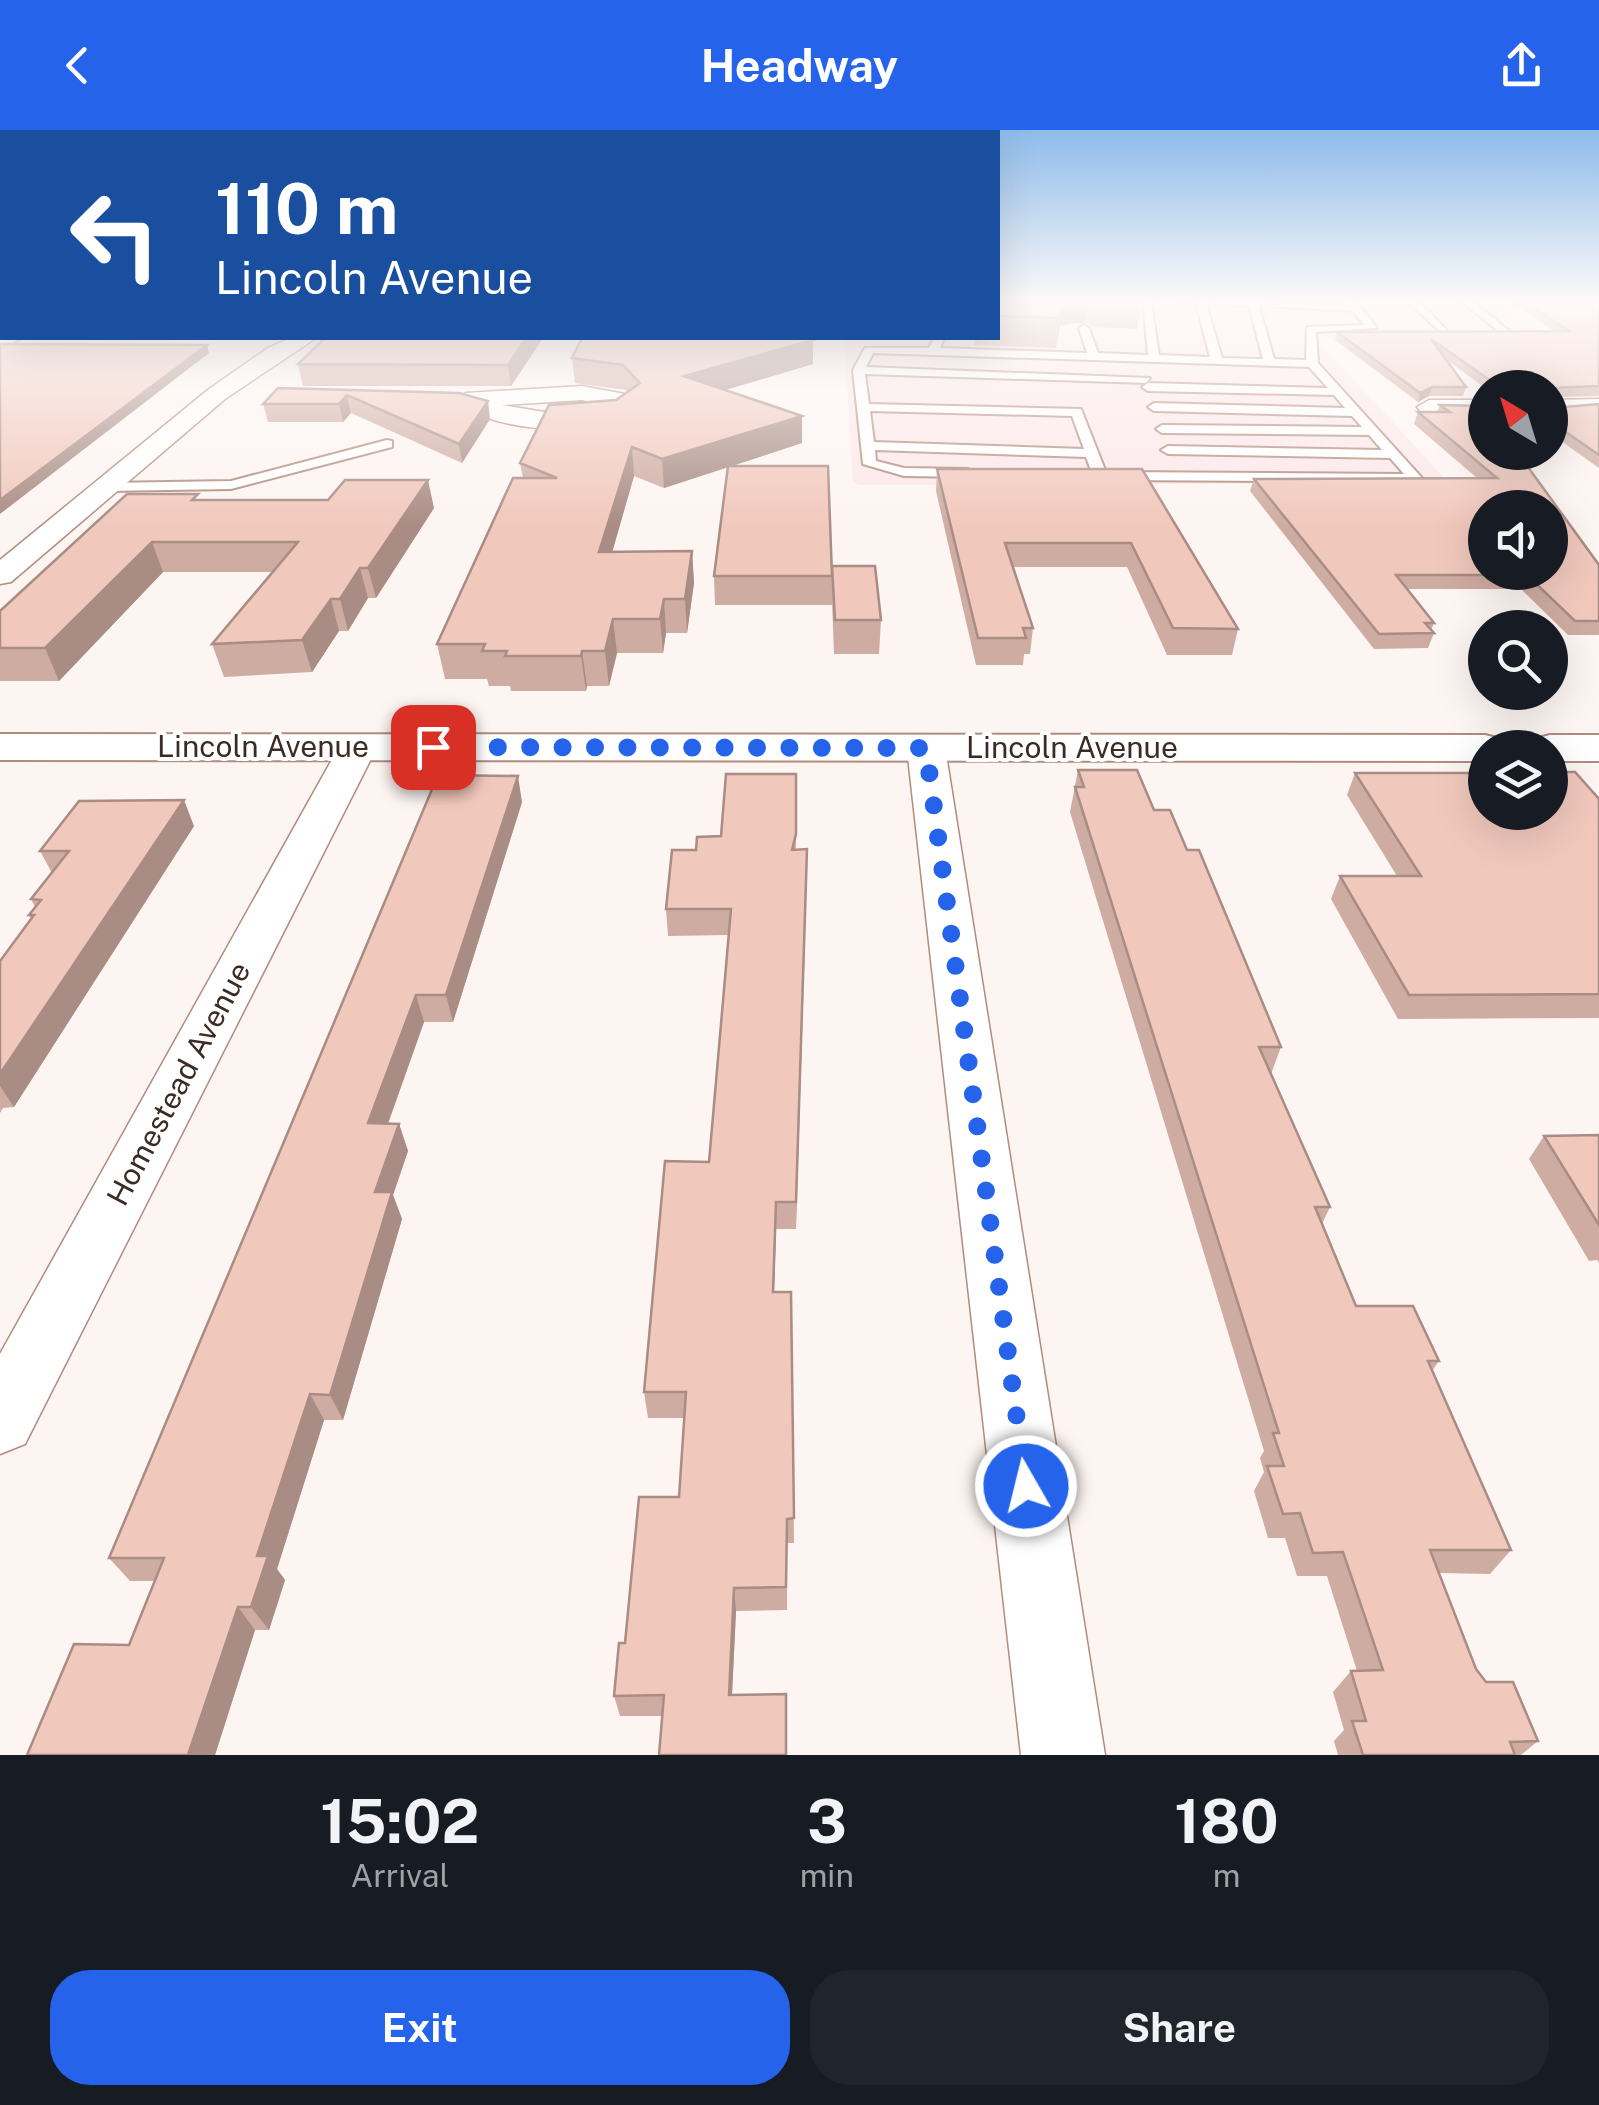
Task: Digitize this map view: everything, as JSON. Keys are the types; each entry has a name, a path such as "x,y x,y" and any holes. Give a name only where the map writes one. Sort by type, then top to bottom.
{"street":[{"path":"0,575 243,375"},
{"path":"440,396 511,415 557,422 599,420 626,408 617,400 582,393 466,400"},
{"path":"216,394 253,394"},
{"path":"1568,406 1599,406"},
{"path":"1429,407 1468,407"},
{"name":"Lincoln Avenue","path":"0,747 1468,748"},
{"name":"Homestead Avenue","path":"0,1421 358,747"},
{"path":"926,748 1064,1755"},
{"path":"1568,748 1599,748"}],"lane":[{"path":"859,375 870,464 904,472 982,474"},
{"path":"999,375 1120,375"},
{"path":"1143,375 1180,476"},
{"path":"1152,375 1337,392"},
{"path":"1080,475 1416,478 1321,375"},
{"path":"1062,377 1100,476"},
{"path":"860,386 878,387"},
{"path":"954,389 1066,391"},
{"path":"1154,407 1356,412"},
{"path":"861,408 1076,412"},
{"path":"1162,430 1374,432"},
{"path":"105,488 232,486 388,444"},
{"path":"867,446 1092,453"},
{"path":"1168,450 1394,454"}],"shaded area":[{"path":"846,375 1350,375 1445,479 1441,483 859,485 853,481"}],"building":[{"path":"0,375 167,375 0,500"},
{"path":"632,375 688,375 684,376 802,416 662,459 632,447 599,552 692,551 685,599 664,599 660,619 613,619 605,651 582,651 581,656 505,656 507,651 482,651 485,644 437,644 513,478 557,478 520,463 549,405 616,400 640,383"},
{"path":"1395,375 1457,375 1466,387 1432,387 1420,393"},
{"path":"1568,375 1599,375 1599,386 1568,387"},
{"path":"278,388 459,393 488,401 459,444 347,395 339,404 263,404"},
{"path":"1599,404 1599,455 1568,433 1568,407"},
{"path":"1440,405 1468,406 1468,454 1418,412 1450,412"},
{"path":"728,466 828,466 832,576 714,576"},
{"path":"937,469 1142,469 1238,629 1173,628 1131,543 1005,543 1033,628 1023,628 1026,638 978,638"},
{"path":"1487,470 1530,470 1545,490 1468,490 1468,575 1396,575 1434,623 1425,623 1434,633 1379,634 1254,479 1497,478"},
{"path":"345,480 428,480 368,568 360,568 340,599 331,599 302,640 212,644 298,542 152,542 45,648 0,648 0,611 127,494 198,494 192,500 328,500"},
{"path":"1568,522 1599,565 1599,621 1575,621 1568,610 1543,590 1568,590"},
{"path":"832,566 875,566 881,620 835,620"},
{"path":"1078,770 1137,770 1154,810 1170,810 1187,850 1199,850 1281,1047 1259,1047 1330,1207 1315,1207 1356,1306 1413,1306 1439,1361 1428,1361 1511,1550 1430,1550 1476,1669 1486,1682 1513,1682 1538,1741 1510,1742 1515,1755 1363,1755 1352,1721 1366,1721 1351,1671 1383,1670 1343,1552 1313,1553 1300,1513 1283,1514 1267,1466 1284,1466 1273,1433 1279,1433 1075,787 1084,787"},
{"path":"1568,772 1575,772 1599,799 1599,994 1409,995 1340,876 1421,876 1355,773 1468,773 1468,830 1568,830"},
{"path":"726,774 796,774 796,834 792,850 807,849 796,1202 776,1202 773,1292 791,1292 794,1518 787,1519 786,1587 734,1588 729,1695 786,1694 786,1755 659,1755 664,1695 614,1696 619,1643 625,1643 639,1497 679,1497 686,1392 644,1392 665,1161 709,1162 731,909 666,909 672,850 696,850 697,837 721,836"},
{"path":"438,775 518,776 446,995 416,995 368,1123 399,1124 375,1192 392,1192 330,1395 310,1394 257,1556 268,1556 251,1607 238,1607 188,1755 27,1755 74,1644 129,1645 164,1558 109,1558"},
{"path":"184,800 0,1074 0,961 41,900 31,899 69,851 40,851 79,801"},
{"path":"1599,1135 1599,1225 1544,1136"}],"route":[{"path":"433,747 926,748 1026,1486"}]}
